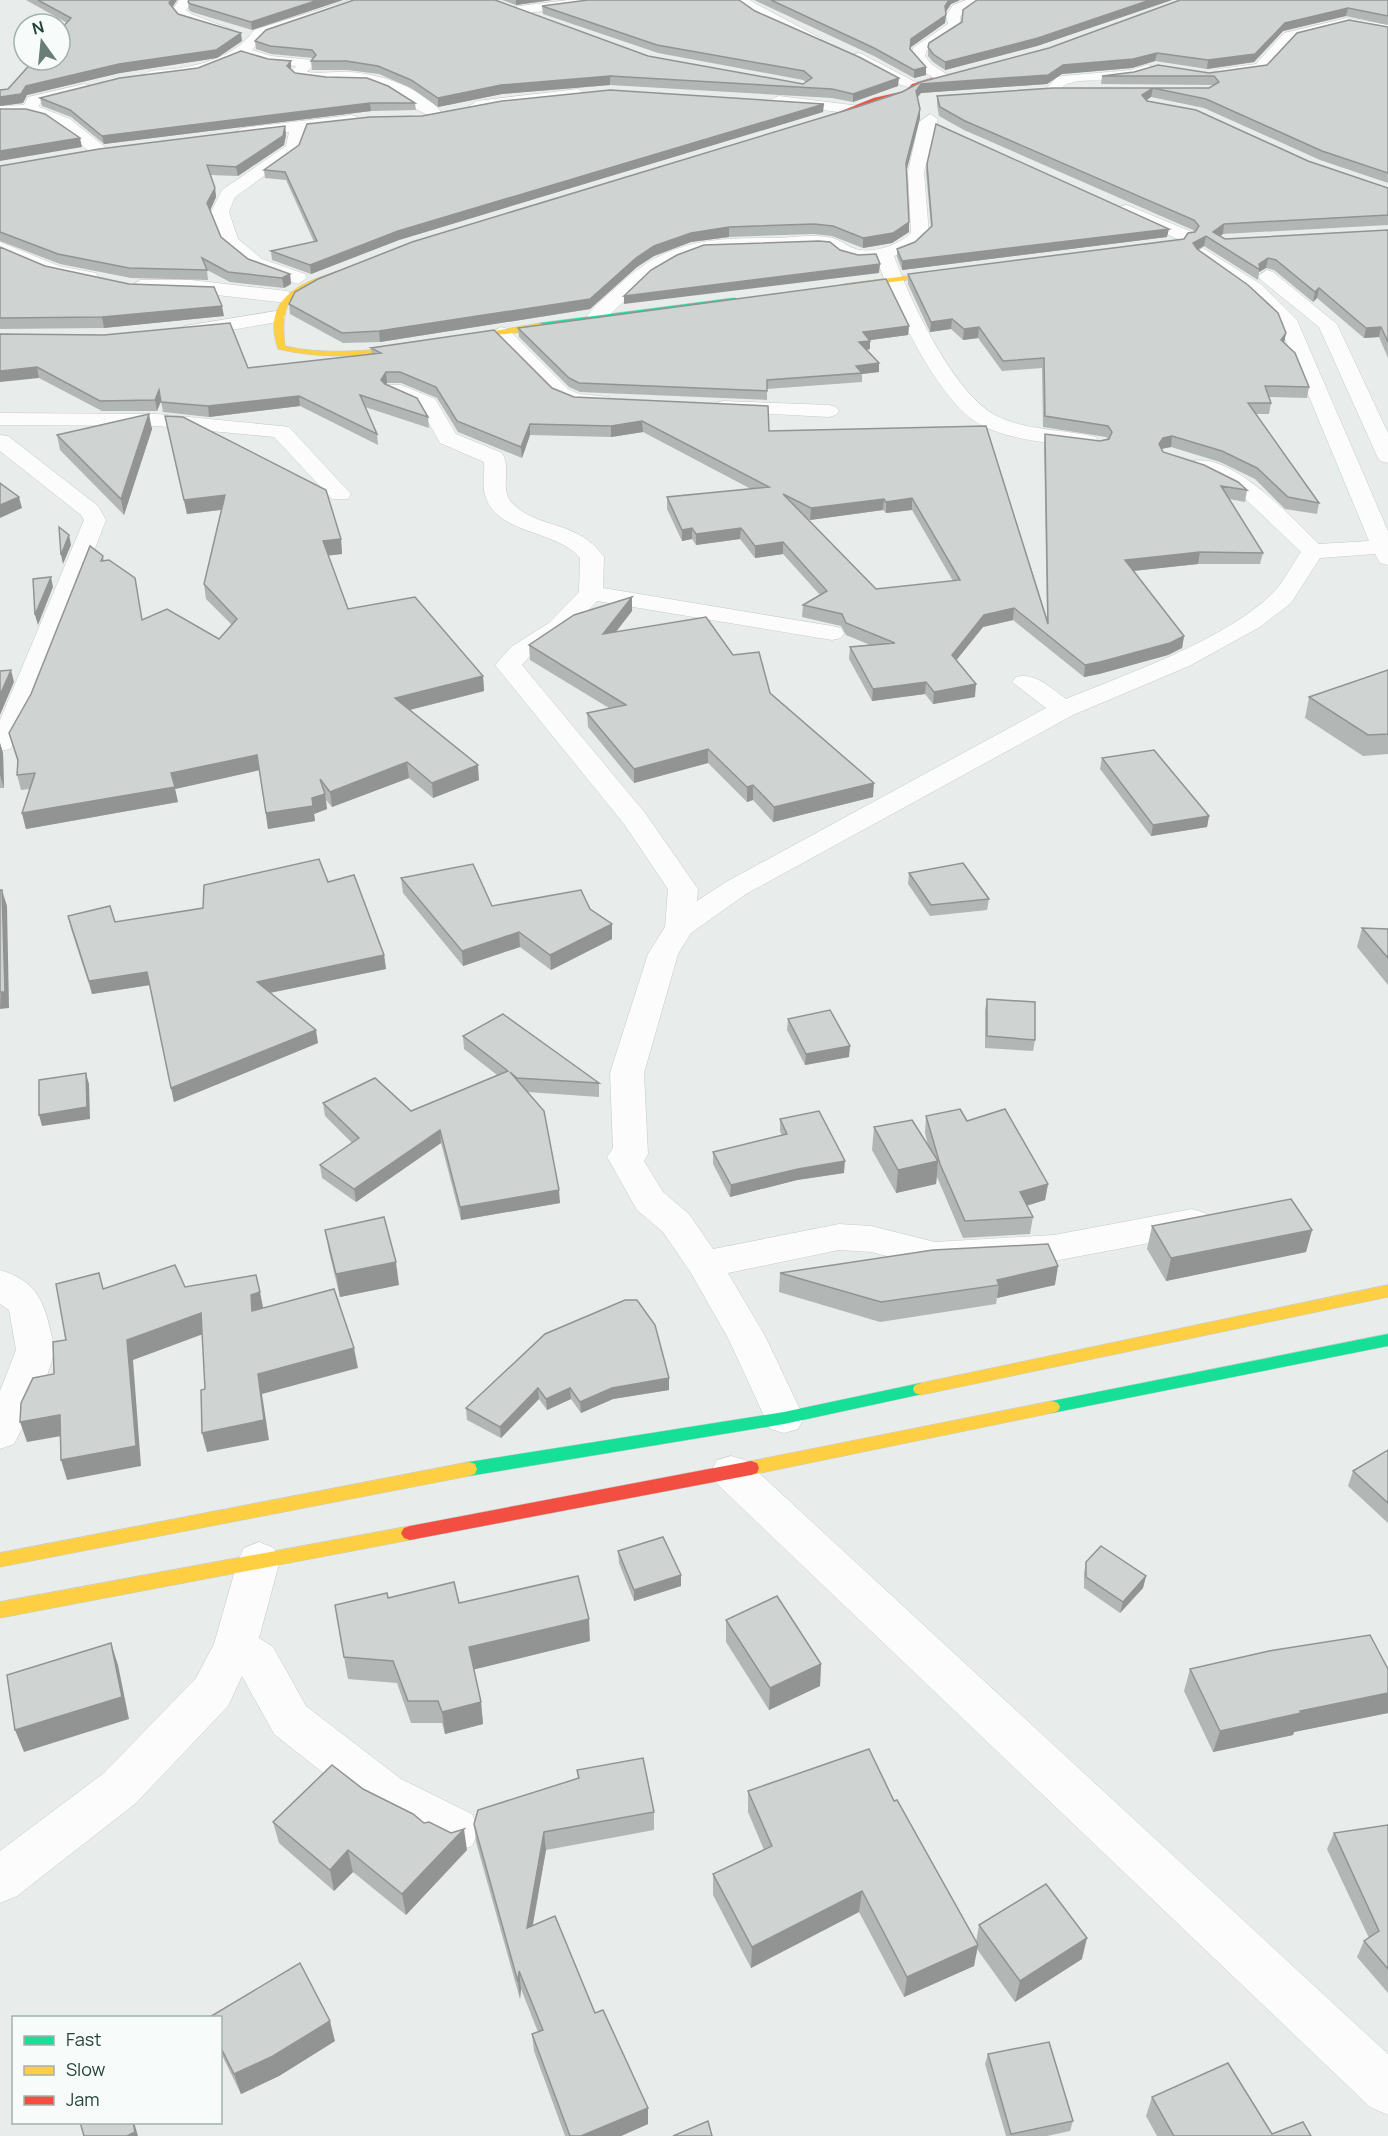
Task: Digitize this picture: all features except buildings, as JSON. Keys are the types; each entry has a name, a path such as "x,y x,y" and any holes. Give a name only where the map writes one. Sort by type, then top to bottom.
{"main road":[{"path":"810,123 950,75"},
{"path":"353,267 311,283 287,297 276,318 281,347 294,353 380,350 501,333 597,316 750,298"},
{"path":"833,287 963,271"},
{"path":"0,1560 459,1471 784,1418 1388,1291"},
{"path":"0,1610 731,1472 1388,1340"}],"street":[{"path":"186,0 179,11 186,17 256,38"},
{"path":"130,78 222,63 256,38 259,33 364,0"},
{"path":"512,11 600,0"},
{"path":"739,0 827,45"},
{"path":"950,75 926,68 918,56 920,48 955,25 953,15 960,11 958,8 977,0"},
{"path":"496,5 546,24"},
{"path":"1207,75 1260,68 1289,36 1347,22 1388,29"},
{"path":"239,51 270,60 308,63 297,74 309,79 347,76 391,83 446,112"},
{"path":"597,316 634,278 661,261 701,246 739,242 813,242 835,243 850,254 884,254 913,242 920,234 916,172 927,122 930,118 926,98 863,58 845,52"},
{"path":"1114,92 1046,91 1062,80 1071,78 1133,74 1150,68 1162,67"},
{"path":"1256,85 1267,78 1260,68"},
{"path":"31,109 33,100 98,84"},
{"path":"834,90 876,99"},
{"path":"412,117 502,101 599,92"},
{"path":"766,100 855,109"},
{"path":"0,111 31,109 65,122 106,151 78,155"},
{"path":"229,135 371,118"},
{"path":"930,118 948,130"},
{"path":"299,126 293,148 228,194 220,212 230,241 256,263 311,283"},
{"path":"1110,203 1175,241 1184,250 1212,246 1285,288 1327,324 1388,456"},
{"path":"1180,460 1211,469 1245,486 1313,551 1385,552 1365,499 1287,320 1212,246"},
{"path":"0,247 54,270 114,282 191,286 287,297"},
{"path":"884,254 892,280 910,318 964,401 987,420 1023,430 1098,444"},
{"path":"170,333 276,318"},
{"path":"501,333 561,393 575,400 622,402"},
{"path":"394,389 428,403 448,438 494,458 496,464 493,489 500,502 507,508 515,514 579,542 592,557 591,593 558,628 520,652 508,665 634,819 683,890 680,927"},
{"path":"703,406 829,411"},
{"path":"0,419 157,420 281,432 339,494"},
{"path":"0,441 90,511 95,520 20,708 0,743"},
{"path":"784,1418 747,1338 704,1264 676,1223 650,1201 624,1158 631,1154 627,1072 663,954 680,927 736,888 1064,709 1180,661 1251,622 1282,598 1313,551"},
{"path":"591,593 832,633"},
{"path":"1025,682 1064,709"},
{"path":"704,1264 839,1237 871,1239 935,1255 1054,1248 1192,1222"},
{"path":"0,1284 26,1304 35,1350 12,1411 0,1433"},
{"path":"731,1472 1388,2089"},
{"path":"0,1880 120,1788 212,1692 235,1646 259,1560"},
{"path":"235,1646 256,1661 290,1720 385,1794 455,1830"}],"traffic: fast":[{"path":"540,325 733,300"},
{"path":"1052,1407 1388,1340"},
{"path":"469,1469 784,1418 921,1389"}],"traffic: slow":[{"path":"844,286 953,272"},
{"path":"335,274 306,285 288,297 279,316 281,347 303,352 333,354 368,352 540,325"},
{"path":"921,1389 1388,1291"},
{"path":"751,1468 1052,1407"},
{"path":"0,1560 469,1469"},
{"path":"0,1610 410,1533"}],"traffic: jam":[{"path":"824,119 876,99 907,92 914,85 932,80"},
{"path":"410,1533 751,1468"}]}
